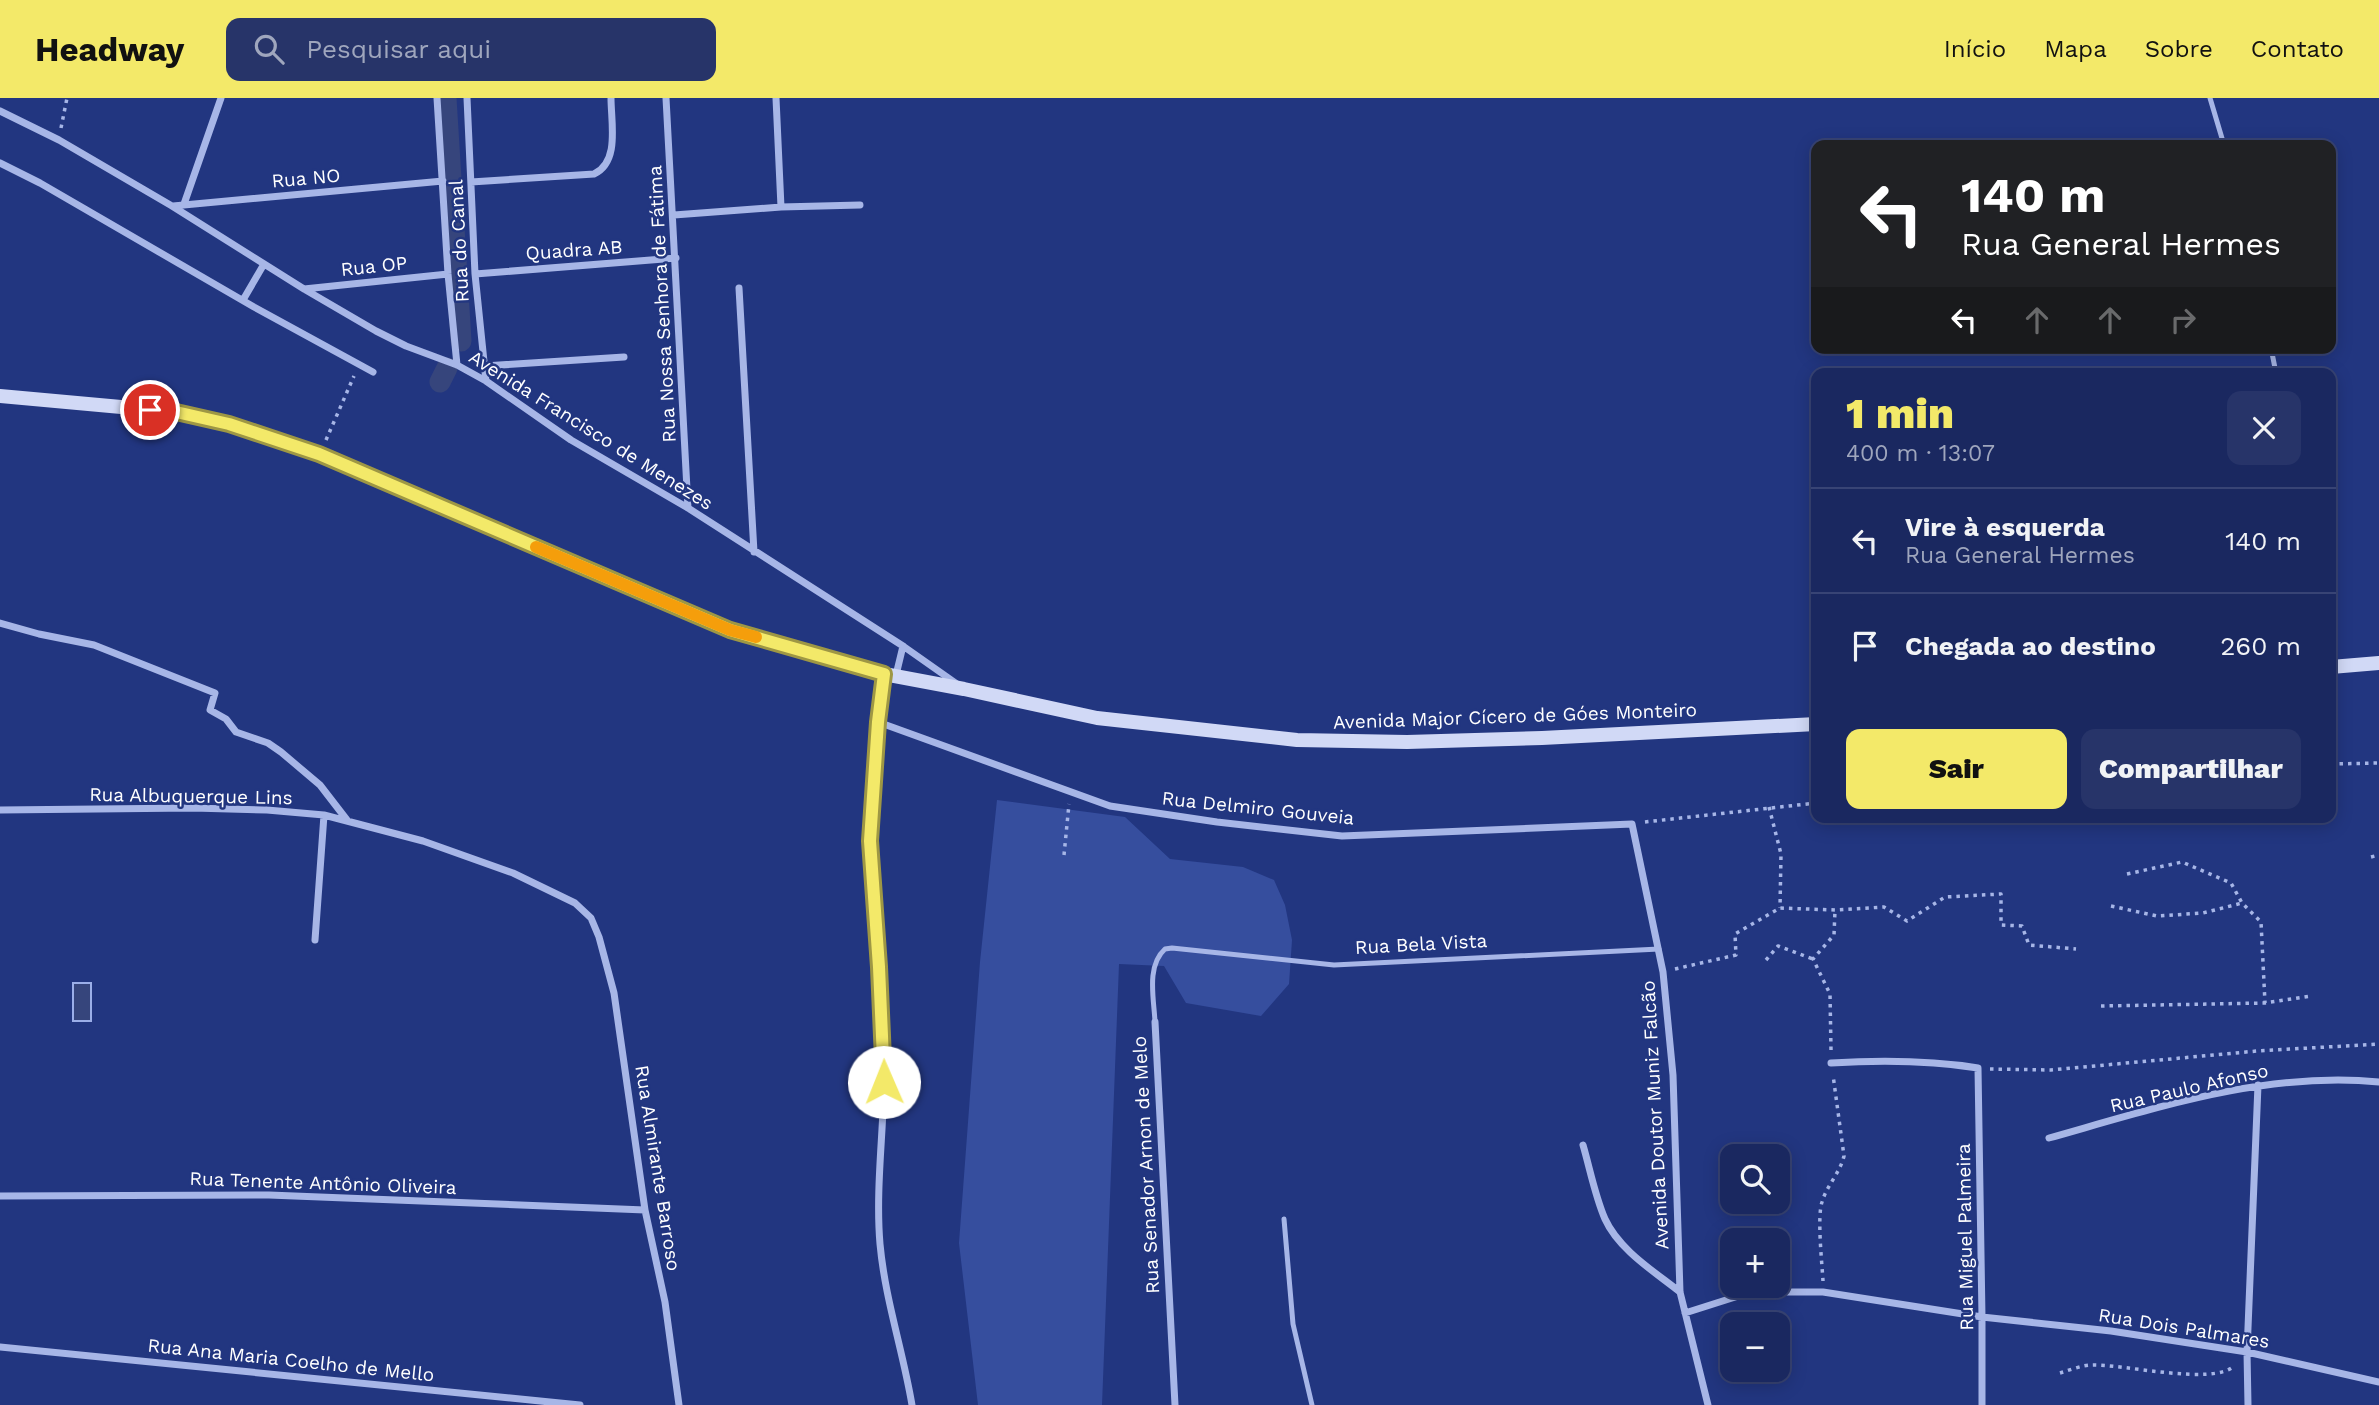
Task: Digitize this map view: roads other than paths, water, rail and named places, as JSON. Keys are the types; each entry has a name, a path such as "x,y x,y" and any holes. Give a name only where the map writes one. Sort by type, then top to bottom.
{"street":[{"path":"184,204 221,98"},
{"name":"Rua do Canal","path":"438,98 448,274 457,365"},
{"name":"Rua do Canal","path":"467,98 475,274 486,381"},
{"path":"471,181 594,174 601,171 607,164 612,147 611,98"},
{"name":"Rua Nossa Senhora de Fátima","path":"666,98 688,508"},
{"path":"776,98 781,206"},
{"name":"Avenida Francisco de Menezes","path":"0,111 59,140 172,206 304,289 406,346 457,365 486,381 571,440 688,508 903,646 964,689"},
{"path":"0,163 40,183 373,372"},
{"name":"Rua NO","path":"172,206 443,181"},
{"path":"674,215 781,206 860,205"},
{"name":"Quadra AB","path":"475,274 676,258"},
{"path":"243,300 264,264"},
{"name":"Rua OP","path":"304,289 448,274"},
{"path":"739,288 754,552"},
{"path":"485,366 624,357"},
{"name":"Avenida Major Cícero de Góes Monteiro","path":"0,396 176,412 229,424 319,454 730,630 890,674 1097,719 1297,740 1407,742 1811,724"},
{"path":"0,623 94,645 215,692 210,710 226,719 236,732 268,743 281,751 320,785 348,820"},
{"path":"903,646 890,674 878,722 870,861 884,1063 880,1243 912,1405"},
{"path":"2336,667 2379,663"},
{"name":"Rua Delmiro Gouveia","path":"878,722 1110,806 1217,822 1342,836 1632,824"},
{"name":"Rua Albuquerque Lins","path":"0,810 267,810 348,820 423,841 513,873 554,891 575,903 591,918 599,937"},
{"path":"315,940 324,815"},
{"name":"Avenida Doutor Muniz Falcão","path":"1632,824 1663,972 1672,1075 1681,1292 1708,1405"},
{"name":"Rua Almirante Barroso","path":"599,937 614,993 645,1210 665,1302 679,1405"},
{"name":"Rua Senador Arnon de Melo","path":"1155,1022 1175,1405"},
{"name":"Rua Miguel Palmeira","path":"1832,1063 1907,1060 1978,1068 1982,1405"},
{"name":"Rua Paulo Afonso","path":"2049,1138 2172,1104 2258,1086 2343,1079 2379,1082"},
{"path":"2248,1405 2247,1352 2258,1086"},
{"path":"1583,1145 1606,1219 1613,1232 1628,1250 1681,1292"},
{"name":"Rua Tenente Antônio Oliveira","path":"0,1196 269,1195 645,1210"},
{"name":"Rua Dois Palmares","path":"1685,1313 1751,1292 1823,1292 1982,1317 2111,1331 2247,1352 2379,1382"},
{"name":"Rua Ana Maria Coelho de Mello","path":"0,1347 580,1405"}],"lane":[{"path":"2210,98 2223,140"},
{"name":"Rua Bela Vista","path":"1186,948 1334,965 1659,949"},
{"name":"Rua Senador Arnon de Melo","path":"1155,1022 1155,961 1165,949 1186,948"},
{"path":"1284,1219 1293,1324 1312,1405"}],"waterway":[{"path":"446,98 461,341"},
{"path":"440,382 447,368"}]}
